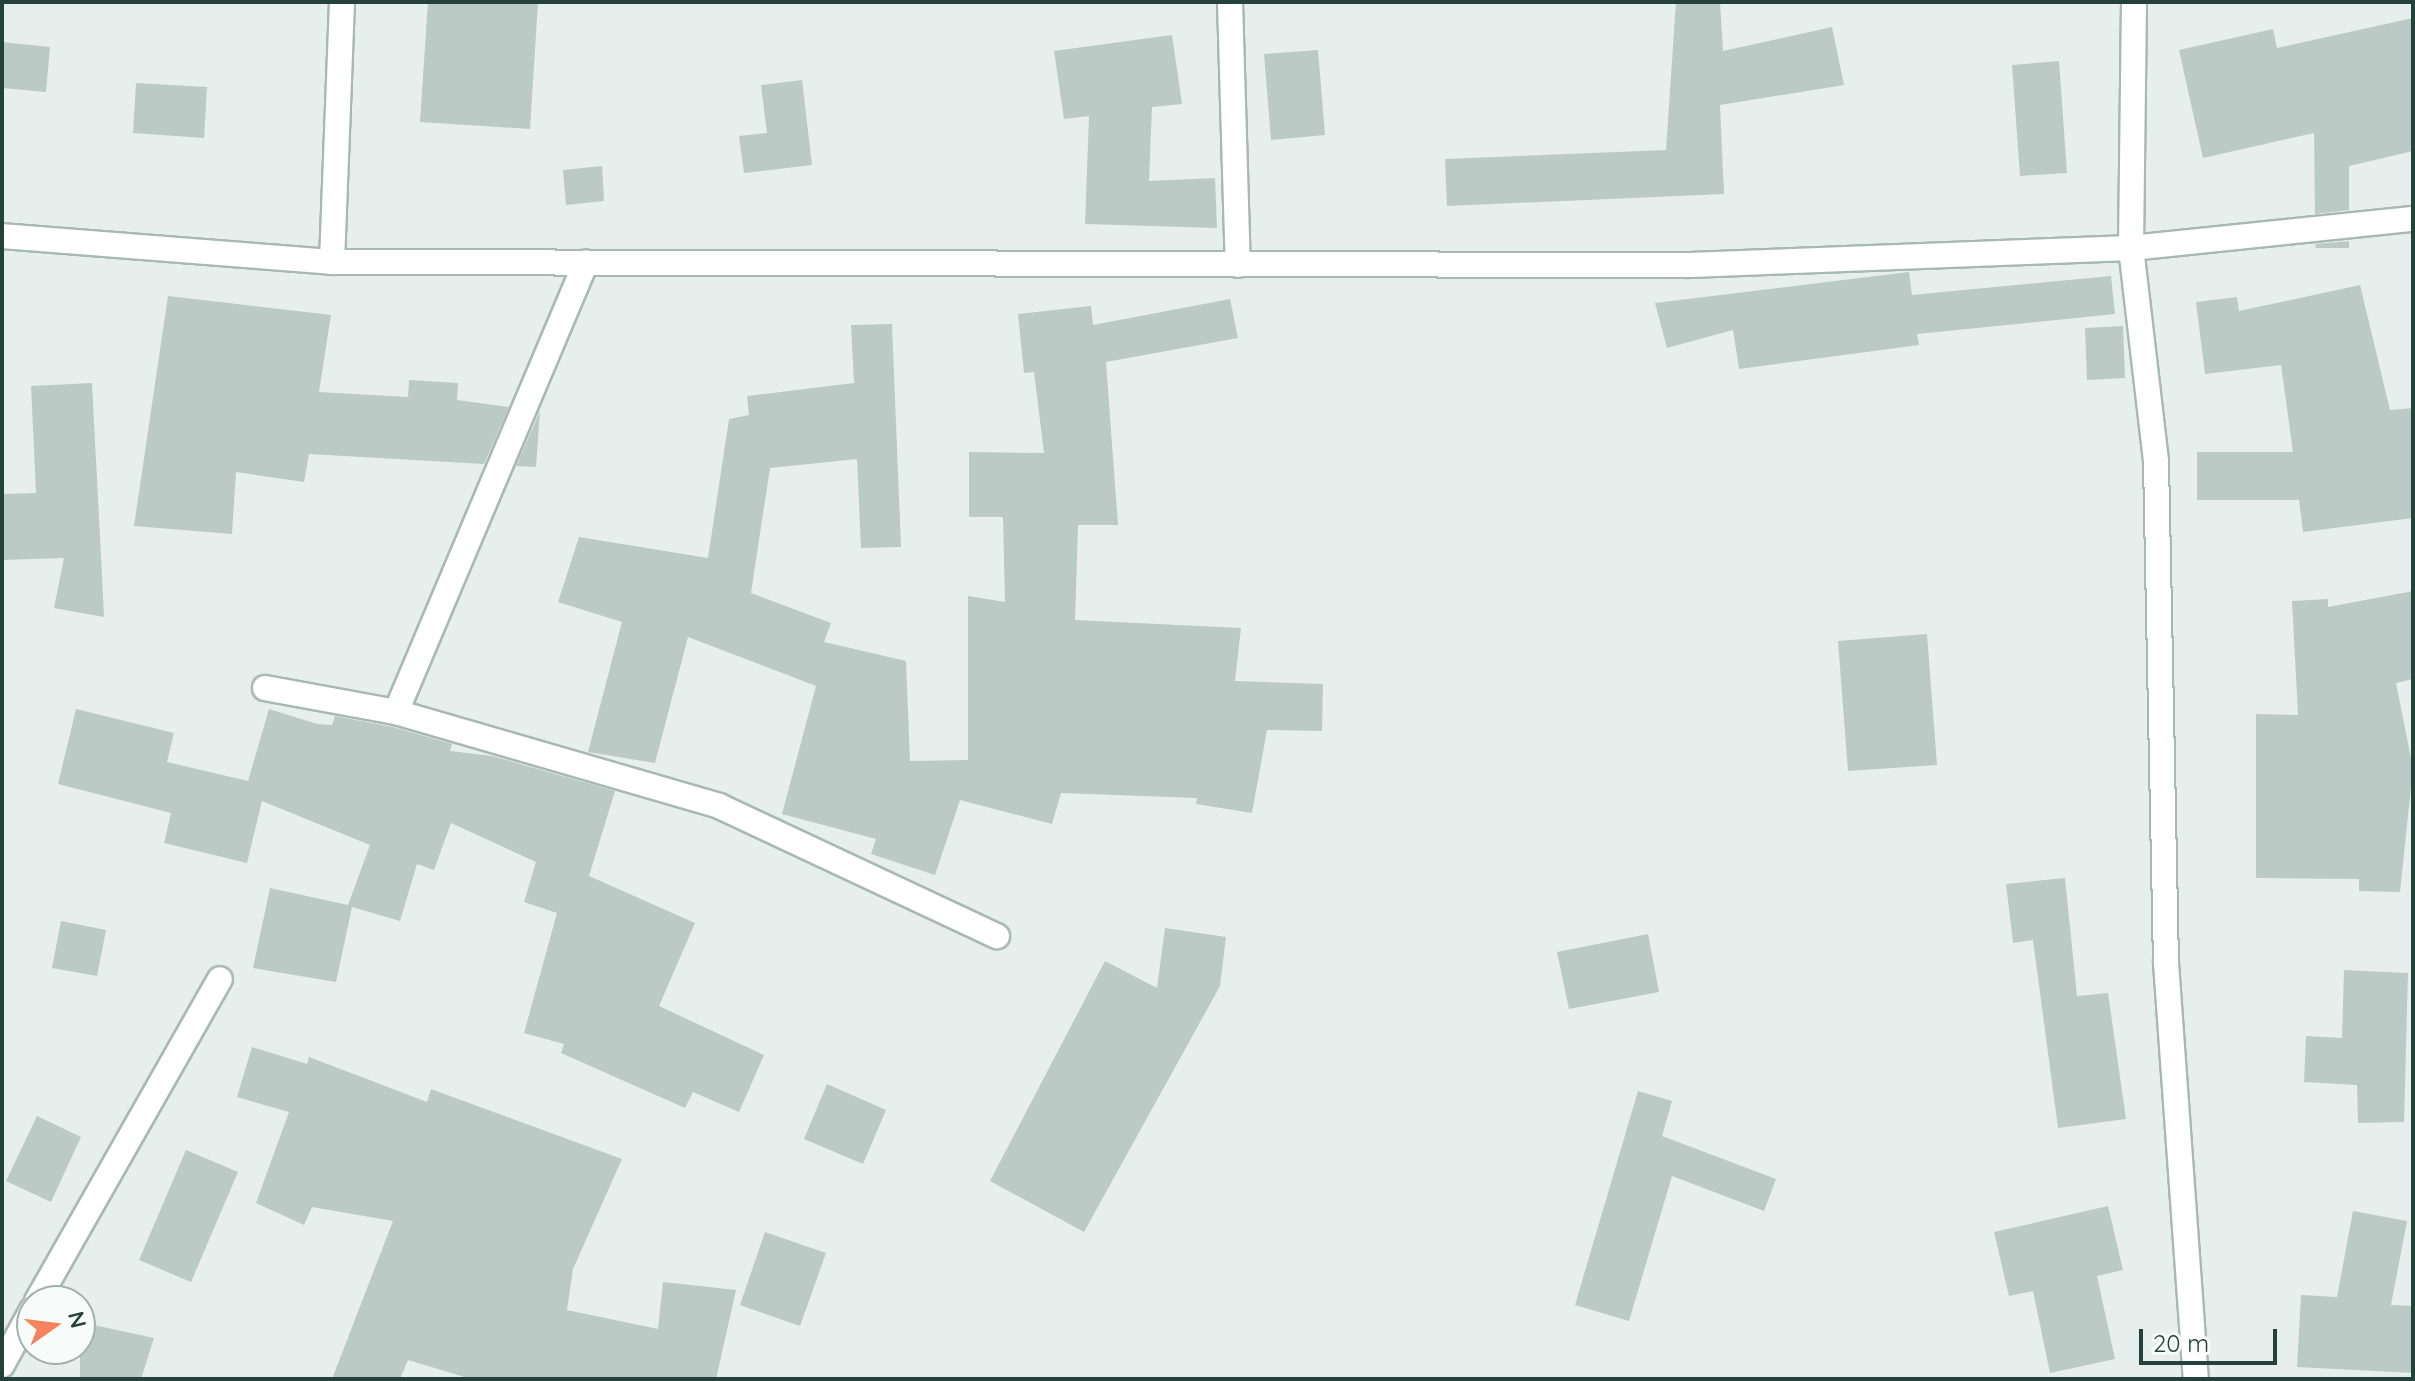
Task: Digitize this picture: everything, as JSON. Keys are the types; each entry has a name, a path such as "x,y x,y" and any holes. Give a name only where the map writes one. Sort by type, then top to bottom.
{"street":[{"path":"332,262 342,2"},
{"path":"1230,2 1238,265"},
{"path":"2134,2 2131,248 2156,461 2166,963 2196,1379"},
{"path":"2,236 332,262 1689,265 2131,248 2413,219"},
{"path":"396,712 586,263"},
{"path":"265,688 396,712 719,806 997,936"},
{"path":"46,1285 220,979"},
{"path":"2,1365 16,1339"}],"building":[{"path":"428,2 538,2 530,129 420,122"},
{"path":"1676,2 1720,2 1723,51 1832,27 1844,85 1720,105 1724,194 1447,206 1445,159 1666,150"},
{"path":"2413,18 2413,151 2349,166 2349,210 2315,214 2314,133 2203,158 2179,50 2273,29 2277,48"},
{"path":"1172,35 1182,104 1152,107 1149,181 1215,178 1217,228 1085,224 1089,116 1064,119 1054,51"},
{"path":"2,42 50,47 46,92 2,88"},
{"path":"1318,50 1325,135 1271,140 1264,54"},
{"path":"2059,61 2067,173 2020,176 2012,65"},
{"path":"802,80 812,165 744,173 739,136 767,133 761,85"},
{"path":"136,83 207,87 204,138 133,133"},
{"path":"602,166 604,201 566,205 563,170"},
{"path":"2349,241 2349,248 2316,248 2315,244"},
{"path":"1909,272 1912,295 2111,276 2115,314 1917,334 1919,345 1739,369 1733,330 1667,348 1655,303"},
{"path":"2360,285 2390,410 2413,408 2413,518 2303,532 2299,500 2197,500 2197,452 2293,452 2281,365 2205,374 2196,302 2237,297 2239,311"},
{"path":"168,296 331,315 319,392 408,397 409,380 458,383 457,400 509,407 484,464 309,454 304,482 236,472 232,534 134,526"},
{"path":"1230,299 1238,338 1106,362 1118,525 1078,525 1075,620 1241,628 1235,681 1323,684 1322,731 1267,730 1252,813 1196,804 1197,798 1061,793 1052,824 960,800 935,875 871,854 876,839 782,814 816,686 688,637 655,763 588,752 622,622 558,602 579,537 708,558 729,419 749,415 747,396 854,383 851,325 892,324 901,547 861,548 857,459 770,468 751,593 831,623 824,642 906,661 910,761 968,760 968,596 1005,602 1003,517 969,517 969,452 1044,453 1034,372 1024,373 1018,314 1091,306 1093,325"},
{"path":"2123,326 2125,378 2087,380 2085,328"},
{"path":"92,383 104,617 54,608 64,558 2,560 2,494 36,493 31,386"},
{"path":"540,411 536,467 516,466"},
{"path":"2413,591 2413,679 2396,683 2413,768 2400,892 2359,891 2359,879 2256,878 2256,714 2298,715 2292,601 2328,599 2328,607"},
{"path":"1927,634 1937,765 1848,771 1838,641"},
{"path":"76,709 174,733 167,762 248,781 269,709 317,724 332,725 335,716 393,727 452,744 450,751 492,756 615,791 589,876 695,923 659,1006 764,1055 739,1112 693,1092 685,1108 561,1053 564,1044 524,1033 557,913 524,902 536,862 451,823 434,870 417,864 400,921 352,907 336,982 253,968 270,888 348,905 370,845 262,801 247,863 164,843 171,813 58,784"},
{"path":"2065,878 2077,996 2108,993 2126,1119 2058,1128 2033,940 2013,943 2006,884"},
{"path":"61,921 106,930 97,976 52,968"},
{"path":"1165,928 1226,937 1220,986 1084,1232 990,1181 1105,961 1157,988"},
{"path":"1648,934 1659,992 1569,1009 1557,952"},
{"path":"2344,970 2408,973 2404,1122 2358,1123 2357,1085 2304,1082 2306,1036 2342,1038"},
{"path":"252,1047 307,1064 309,1057 427,1102 431,1089 622,1159 573,1269 567,1310 658,1329 663,1282 736,1290 716,1379 471,1379 408,1360 400,1379 332,1379 393,1221 312,1207 304,1225 256,1203 289,1112 237,1097"},
{"path":"827,1084 886,1110 863,1164 804,1139"},
{"path":"1638,1091 1672,1101 1662,1136 1776,1179 1764,1211 1672,1176 1629,1321 1575,1305"},
{"path":"37,1116 81,1137 51,1202 6,1181"},
{"path":"186,1150 238,1172 191,1282 139,1260"},
{"path":"2108,1206 2123,1270 2097,1276 2115,1359 2050,1373 2033,1291 2009,1296 1994,1232"},
{"path":"2353,1211 2407,1221 2391,1305 2413,1306 2413,1373 2297,1367 2301,1295 2337,1297"},
{"path":"765,1232 826,1253 800,1326 740,1305"},
{"path":"96,1325 154,1338 141,1379 80,1379 80,1365 96,1365"}]}
